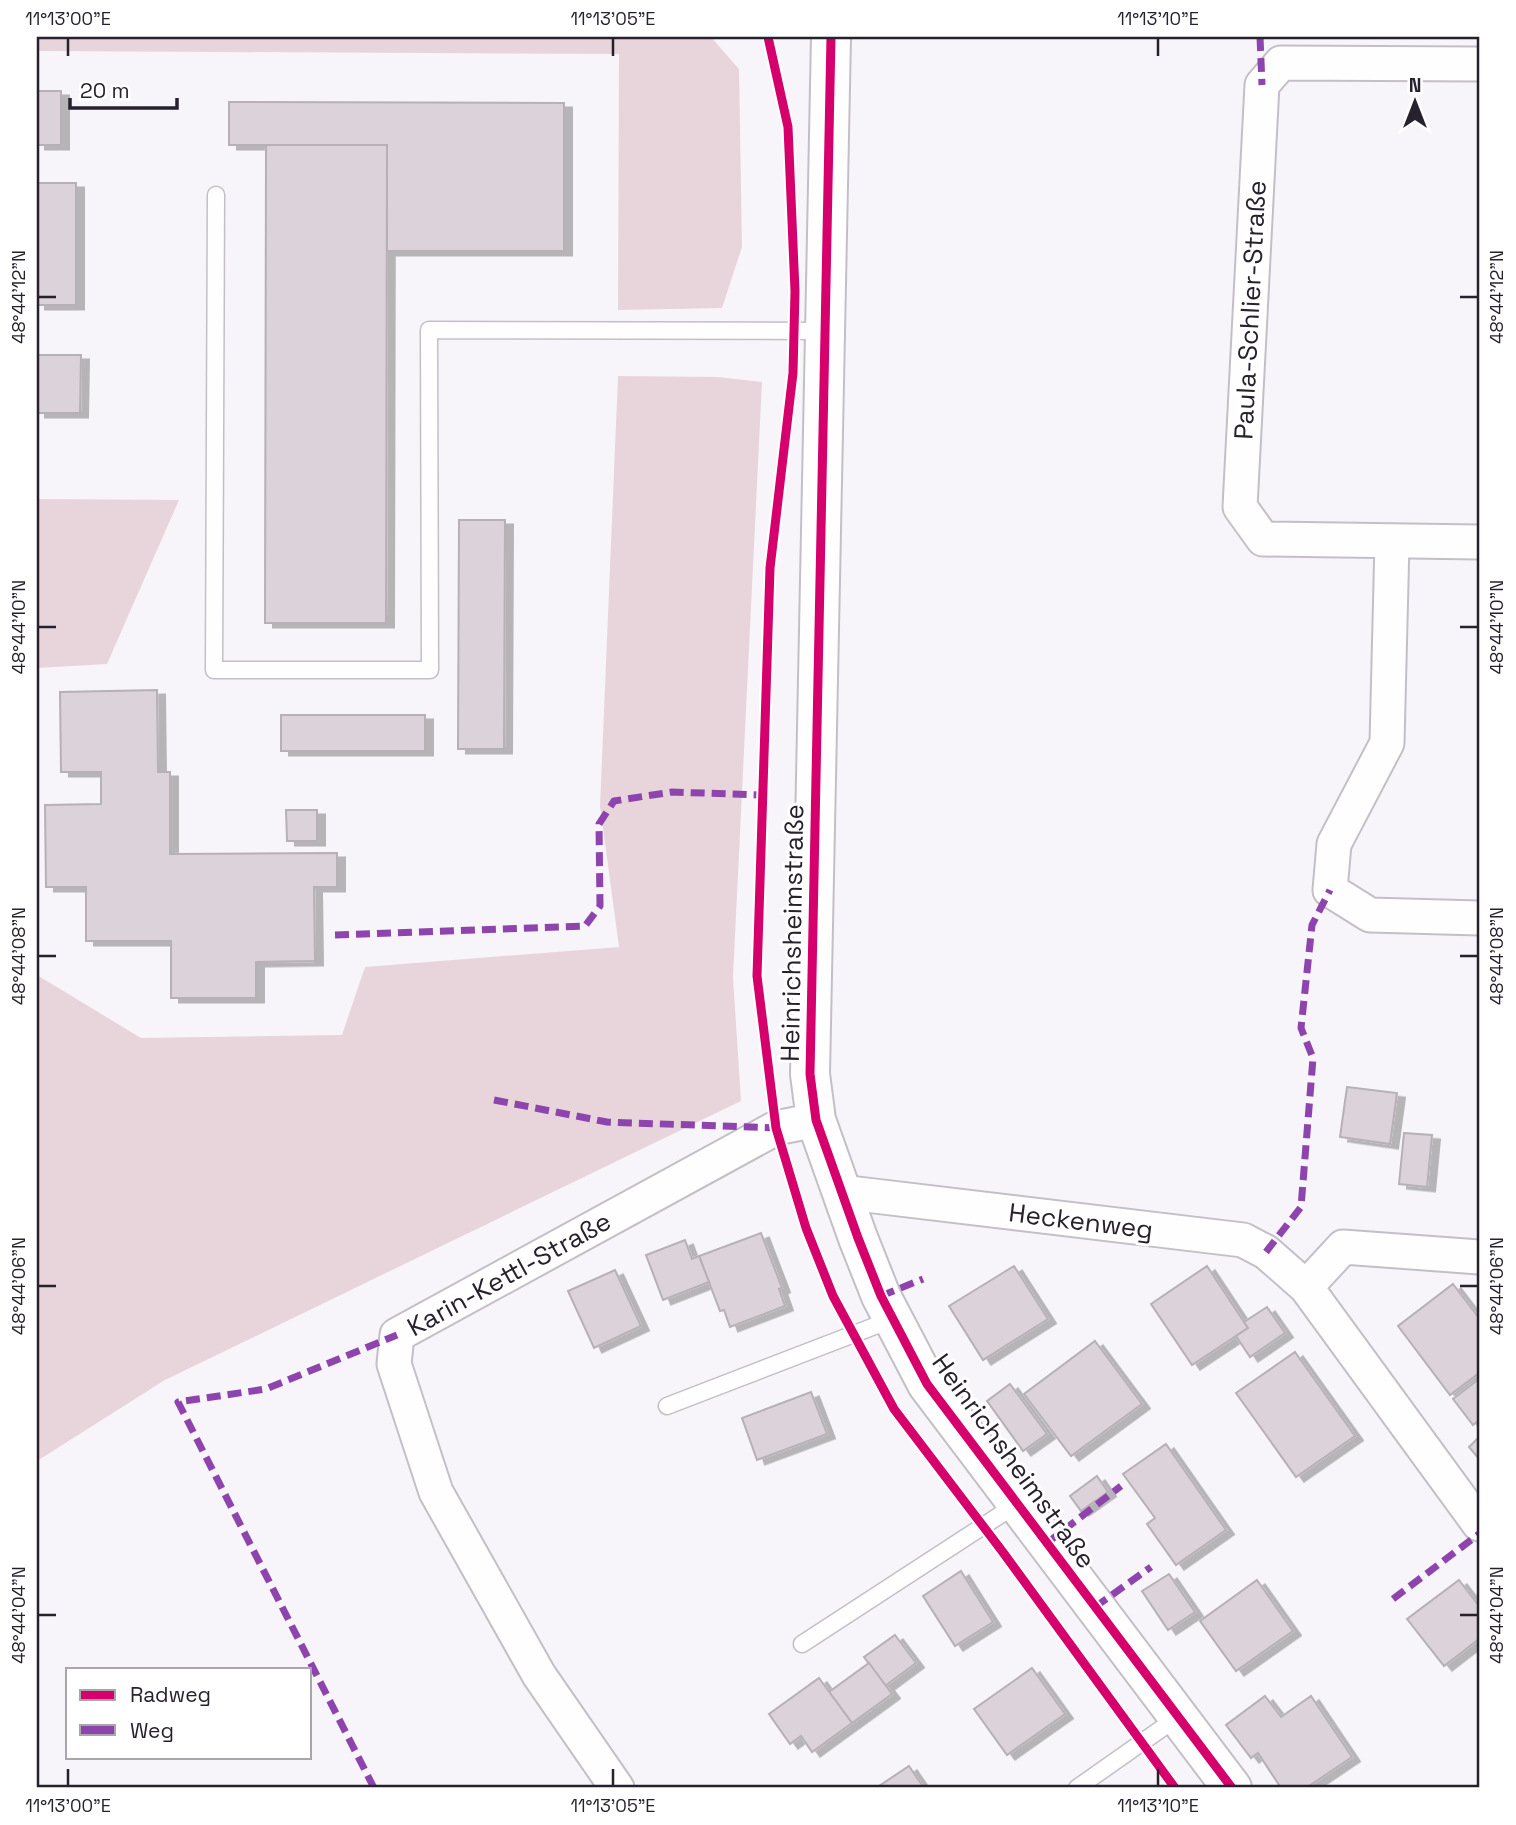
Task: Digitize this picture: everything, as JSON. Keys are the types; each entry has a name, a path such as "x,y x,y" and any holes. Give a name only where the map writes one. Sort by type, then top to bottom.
{"street":[{"name":"Heinrichsheimstraße","path":"831,37 810,1074 816,1120 881,1296 927,1384 1232,1788"},
{"name":"Paula-Schlier-Straße","path":"1479,64 1281,63 1262,85 1240,506 1263,539 1479,542"},
{"path":"1392,542 1387,743 1335,844 1330,890 1370,915 1479,918"},
{"name":"Karin-Kettl-Straße","path":"617,1788 539,1675 436,1492 394,1364 397,1335 776,1128 816,1120"},
{"name":"Heckenweg","path":"841,1192 1244,1240 1266,1252 1306,1287 1479,1524"},
{"path":"1306,1287 1343,1247 1479,1257"}],"lane":[{"path":"216,195 214,670 430,670 429,330 825,331"},
{"path":"667,1406 894,1319"},
{"path":"802,1644 1017,1504"},
{"path":"1077,1788 1178,1717"}],"shaded area":[{"path":"37,37 711,37 739,69 742,247 722,308 618,310 619,54 37,51"},
{"path":"618,376 718,377 762,382 733,977 741,1101 165,1380 37,1461 37,975 141,1038 342,1035 365,967 619,947 600,806"},
{"path":"37,499 179,500 107,664 37,668"}],"building":[{"path":"37,91 61,91 61,145 37,145"},
{"path":"229,102 564,103 564,251 387,251 387,145 229,145"},
{"path":"266,145 387,145 386,623 265,623"},
{"path":"37,183 76,183 76,305 37,305"},
{"path":"37,355 81,355 80,413 37,413"},
{"path":"459,520 505,520 504,749 458,749"},
{"path":"157,690 158,772 170,772 170,854 337,853 337,887 314,887 315,961 256,962 256,998 171,998 171,941 86,941 86,887 46,887 45,805 101,804 101,772 61,772 60,692"},
{"path":"281,715 425,715 425,751 281,751"},
{"path":"286,810 317,810 317,841 287,841"},
{"path":"1347,1087 1397,1093 1390,1144 1340,1137"},
{"path":"1404,1133 1432,1135 1427,1187 1399,1184"},
{"path":"761,1233 782,1288 779,1289 785,1306 730,1327 724,1310 720,1311 699,1256"},
{"path":"685,1240 692,1259 699,1256 709,1282 663,1300 646,1255"},
{"path":"1014,1266 1048,1319 983,1360 949,1306"},
{"path":"1207,1266 1248,1328 1192,1365 1151,1304"},
{"path":"615,1270 641,1326 594,1348 568,1291"},
{"path":"1453,1284 1479,1318 1479,1373 1450,1395 1398,1326"},
{"path":"1267,1307 1285,1333 1250,1357 1236,1336 1248,1328 1244,1322"},
{"path":"1095,1341 1142,1404 1071,1456 1024,1394"},
{"path":"1295,1352 1355,1436 1296,1477 1236,1393"},
{"path":"1479,1379 1479,1420 1473,1425 1453,1399"},
{"path":"1010,1384 1047,1434 1023,1451 987,1401"},
{"path":"811,1392 827,1434 757,1460 742,1418"},
{"path":"1479,1437 1479,1459 1469,1447"},
{"path":"1166,1444 1226,1530 1176,1565 1147,1524 1155,1518 1123,1474"},
{"path":"1097,1476 1108,1492 1081,1511 1070,1496"},
{"path":"961,1571 993,1622 955,1646 923,1596"},
{"path":"1169,1574 1195,1612 1168,1630 1142,1591"},
{"path":"1257,1580 1293,1631 1236,1671 1200,1621"},
{"path":"1459,1580 1479,1606 1479,1639 1444,1666 1407,1619"},
{"path":"895,1635 916,1663 885,1686 864,1657"},
{"path":"869,1663 892,1694 852,1723 829,1692"},
{"path":"1032,1668 1065,1714 1007,1755 974,1709"},
{"path":"819,1678 852,1723 812,1752 801,1736 790,1744 769,1714"},
{"path":"1265,1696 1281,1717 1311,1696 1352,1757 1306,1788 1281,1788 1258,1753 1251,1758 1226,1725"},
{"path":"909,1766 924,1788 876,1788"}],"marked path":[{"path":"1260,37 1262,85"},
{"path":"335,935 585,926 600,906 599,824 614,801 672,792 761,795"},
{"path":"1266,1252 1301,1207 1313,1058 1301,1028 1312,925 1330,890"},
{"path":"494,1100 607,1122 776,1128"},
{"path":"881,1296 923,1279"},
{"path":"374,1788 178,1402 266,1389 397,1335"},
{"path":"1047,1543 1121,1486"},
{"path":"1393,1599 1479,1534"},
{"path":"1095,1607 1151,1567"}],"cycle path":[{"path":"768,37 788,127 795,291 793,373 770,568 757,976 776,1128 806,1228 833,1296 894,1409 1002,1551 1175,1788"},
{"path":"831,37 810,1074 816,1120 881,1296 927,1384 1232,1788"}]}
